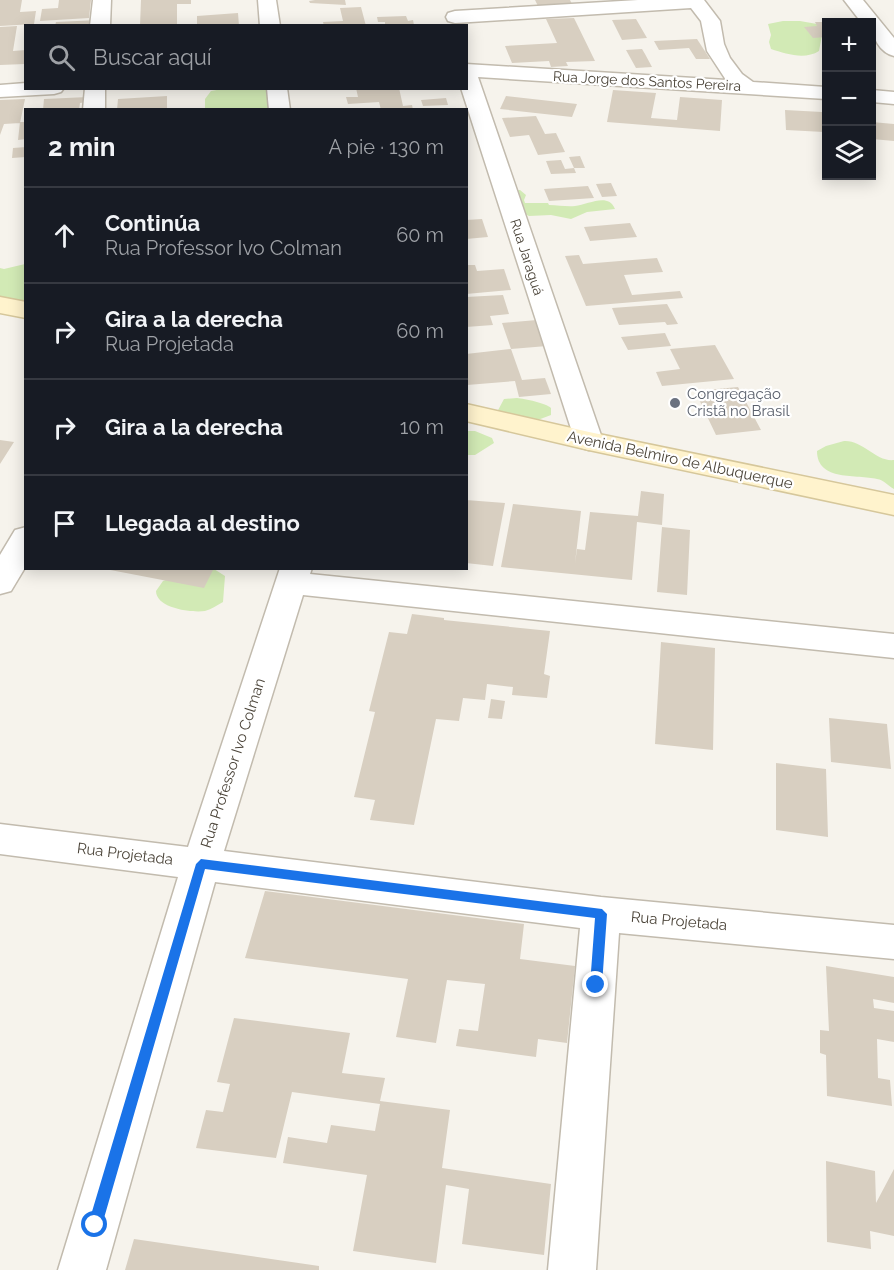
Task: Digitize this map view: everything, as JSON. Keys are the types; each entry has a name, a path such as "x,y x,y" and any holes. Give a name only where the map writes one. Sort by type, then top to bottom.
{"main road":[{"path":"0,305 24,310"},
{"name":"Avenida Belmiro de Albuquerque","path":"468,412 589,441 894,505"}],"street":[{"path":"100,24 102,0"},
{"path":"267,0 270,24"},
{"path":"853,0 867,18"},
{"path":"454,14 695,1 709,19 719,56 732,77 746,87"},
{"path":"876,29 894,50"},
{"name":"Rua Jorge dos Santos Pereira","path":"468,71 822,93"},
{"name":"Rua Jaraguá","path":"468,77 589,441"},
{"path":"0,91 24,90"},
{"path":"94,108 95,90"},
{"path":"277,90 280,108"},
{"path":"876,96 894,98"},
{"path":"0,583 24,541"},
{"path":"294,576 894,646"},
{"name":"Rua Professor Ivo Colman","path":"82,1270 201,864 294,576"},
{"name":"Rua Projetada","path":"0,839 602,914 894,942"},
{"path":"572,1270 602,914"}],"green space":[{"path":"800,21 817,24 822,35 819,51 802,56 771,49 768,24"},
{"path":"268,90 272,108 205,108 205,99 211,91"},
{"path":"520,190 526,195 525,203 572,206 603,200 612,204 615,209 587,212 571,219 551,215 529,216 525,214 509,191"},
{"path":"24,264 24,305 0,299 0,268"},
{"path":"517,398 548,406 551,408 551,415 535,421 496,414 504,399"},
{"path":"468,431 475,431 492,438 494,443 475,455 468,455"},
{"path":"844,441 857,444 881,458 894,460 894,489 879,480 840,475 824,468 819,461 817,451"},
{"path":"193,570 216,570 225,576 223,602 205,611 175,608 162,602 158,597 156,591 163,581"}],"building":[{"path":"0,0 22,0 20,12 36,11 34,24 0,26"},
{"path":"59,0 91,0 89,18 40,21 42,9 58,8"},
{"path":"141,0 191,0 191,4 177,4 177,24 140,24"},
{"path":"345,0 346,5 310,3 309,1"},
{"path":"535,0 570,0 572,4 538,6"},
{"path":"361,7 365,24 324,24 323,22 343,21 340,8"},
{"path":"238,13 239,24 197,24 197,16"},
{"path":"406,16 408,21 413,20 414,24 385,24 385,22 378,22 377,17"},
{"path":"574,18 595,61 566,62 568,66 551,67 549,61 512,63 505,46 557,43 546,19"},
{"path":"636,19 647,38 622,40 612,20"},
{"path":"98,20 97,24 56,24 56,22"},
{"path":"815,22 822,22 822,37 813,38 804,27 817,26"},
{"path":"17,26 13,51 24,50 24,64 0,65 0,27"},
{"path":"697,39 710,59 696,59 689,48 659,50 654,41"},
{"path":"642,49 652,67 636,68 626,50"},
{"path":"356,90 399,90 403,106 412,105 413,108 380,108 379,102 348,104 346,97 358,97"},
{"path":"613,90 656,93 651,118 677,120 680,97 722,100 720,131 607,122"},
{"path":"167,96 167,108 117,108 118,99"},
{"path":"506,96 577,104 572,117 500,109"},
{"path":"88,97 87,102 80,103 79,108 43,108 44,99"},
{"path":"446,98 448,105 423,106 421,100"},
{"path":"25,99 20,123 4,124 0,135 0,100"},
{"path":"785,110 822,112 822,132 786,130"},
{"path":"536,116 545,134 556,133 565,152 538,155 529,135 510,137 502,118"},
{"path":"20,122 24,122 24,139 18,140"},
{"path":"876,122 894,124 894,141 876,139"},
{"path":"24,147 24,157 12,158 13,148"},
{"path":"580,156 585,168 574,168 569,157"},
{"path":"561,160 565,169 574,168 576,173 551,174 546,161"},
{"path":"611,183 617,196 602,197 596,184"},
{"path":"588,186 594,198 549,201 544,189"},
{"path":"482,219 488,237 468,239 468,220"},
{"path":"630,223 637,237 590,241 584,227"},
{"path":"579,255 583,264 657,258 663,272 624,275 632,295 680,291 683,298 586,306 565,256"},
{"path":"468,265 475,265 477,271 504,269 511,290 468,294"},
{"path":"503,295 509,314 490,316 493,325 468,327 468,297"},
{"path":"667,304 678,324 667,325 665,322 619,325 612,308"},
{"path":"537,320 547,346 511,349 502,323"},
{"path":"665,333 671,346 628,350 621,337"},
{"path":"715,345 734,379 662,386 656,372 680,369 670,349"},
{"path":"511,349 522,380 545,378 551,394 519,397 515,381 468,385 468,354"},
{"path":"738,387 761,430 716,435 695,391"},
{"path":"0,440 14,442 0,464"},
{"path":"641,491 664,494 662,525 637,522 632,580 501,567 513,504 581,511 575,563 577,549 585,550 590,512 638,516"},
{"path":"468,500 505,503 493,566 468,563"},
{"path":"662,527 690,530 687,595 657,592"},
{"path":"110,570 213,570 204,588"},
{"path":"412,614 444,618 444,620 550,631 544,674 550,676 547,698 512,695 513,687 487,684 485,700 463,698 459,721 436,719 414,825 370,820 375,800 354,797 375,712 369,711 389,632 407,634"},
{"path":"661,642 715,648 713,750 655,744"},
{"path":"491,699 505,701 502,719 488,718"},
{"path":"829,718 887,724 891,769 831,762"},
{"path":"776,763 826,769 828,837 776,830"},
{"path":"265,891 524,924 520,959 575,966 567,1043 538,1039 536,1057 456,1046 459,1029 478,1031 485,984 447,980 436,1043 396,1037 408,979 245,958"},
{"path":"826,966 894,977 894,1003 873,999 874,1008 894,1011 894,1042 877,1039 878,1078 890,1080 892,1106 827,1096 826,1055 820,1053 820,1030 829,1031"},
{"path":"234,1018 350,1033 342,1073 385,1078 380,1101 450,1110 442,1168 551,1184 544,1255 462,1244 469,1189 446,1185 436,1263 353,1251 367,1175 283,1163 288,1137 327,1143 331,1125 375,1131 380,1104 292,1092 276,1158 196,1148 206,1110 223,1112 230,1084 217,1082"},
{"path":"826,1161 875,1171 876,1203 894,1169 894,1236 870,1231 871,1249 827,1242"},
{"path":"134,1239 319,1266 319,1270 125,1270"}],"place":[{"name":"Congregação Cristã no Brasil","path":"675,403"}],"route":[{"path":"95,1225 201,864 602,914 596,985"}]}
